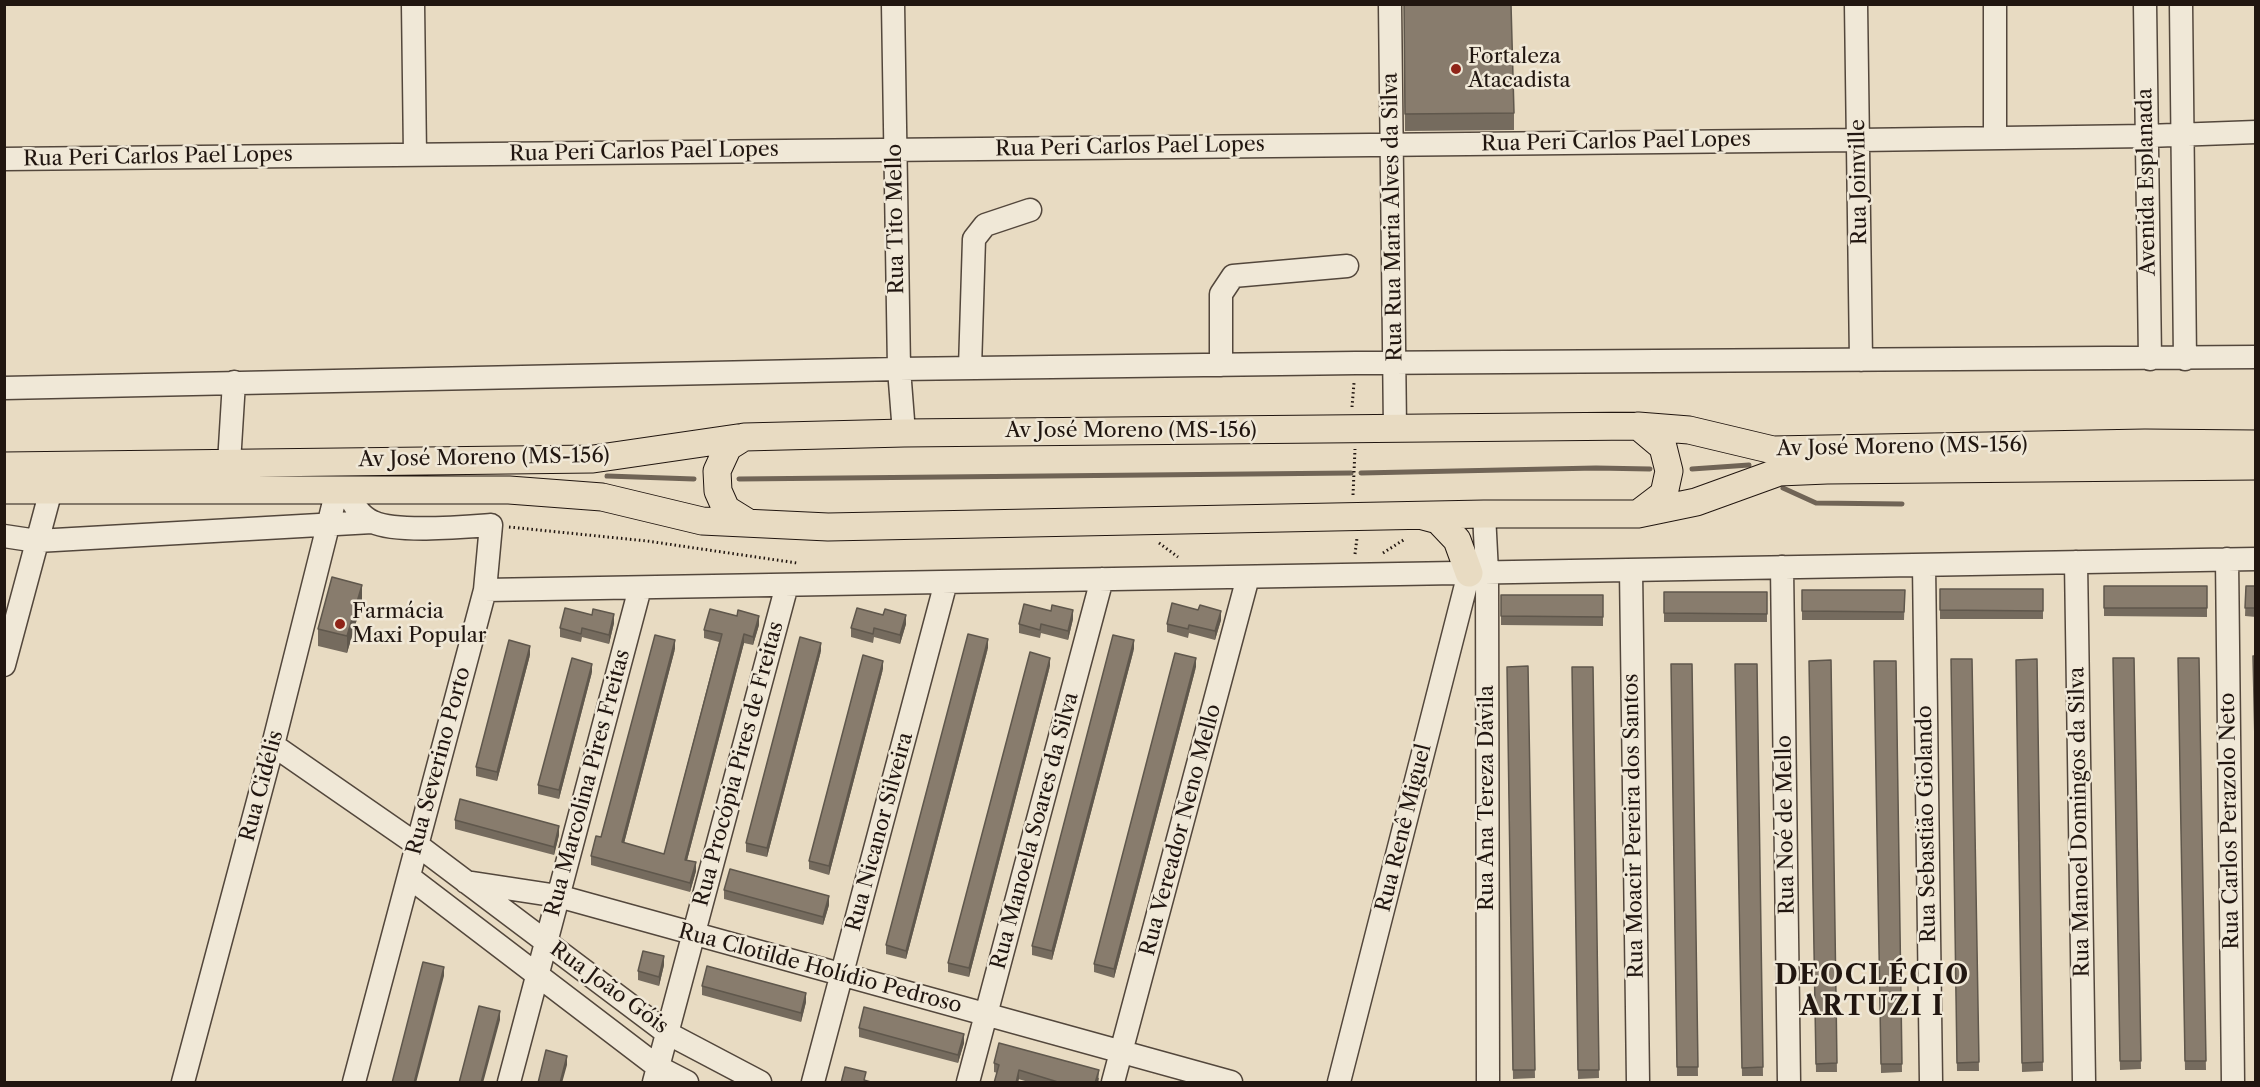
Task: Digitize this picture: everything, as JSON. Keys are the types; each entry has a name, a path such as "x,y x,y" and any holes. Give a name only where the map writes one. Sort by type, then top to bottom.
{"main road":[{"name":"Av José Moreno (MS-156)","path":"4,466 593,459 744,437 904,433 1638,426 1689,430 1773,450 2133,443 2256,444"},
{"path":"1638,426 1663,447 1669,471 1664,494 1638,514"},
{"path":"744,437 728,447 717,471 718,491 726,509 747,522"},
{"name":"Av José Moreno (MS-156)","path":"4,490 509,490 602,498 702,521 828,527 1484,514 1638,514 1696,502 1779,472 2256,466"},
{"path":"1422,516 1438,520 1457,540 1478,573"}],"street":[{"path":"413,4 415,155"},
{"name":"Rua Tito Mello","path":"893,4 899,369 904,433"},
{"name":"Rua Rua Maria Alves da Silva","path":"1390,4 1395,429"},
{"name":"Rua Joinville","path":"1856,4 1861,360"},
{"path":"1995,4 1995,137"},
{"name":"Avenida Esplanada","path":"2145,4 2150,359"},
{"name":"Avenida Esplanada","path":"2181,4 2185,359"},
{"name":"Rua Peri Carlos Pael Lopes","path":"4,159 1858,140 2147,136 2256,132"},
{"path":"970,368 974,239 985,225 1030,210"},
{"path":"1221,365 1221,294 1233,276 1347,266"},
{"path":"4,388 970,368 2256,357"},
{"path":"230,463 234,382"},
{"path":"4,665 51,490"},
{"path":"342,490 357,511 372,522"},
{"name":"Rua Cidélis","path":"183,1083 273,745 328,526 342,490"},
{"name":"Rua Ana Tereza Dávila","path":"1484,514 1478,573 1488,1083"},
{"path":"4,536 37,541 372,522 391,527 435,528 491,525"},
{"name":"Rua Severino Porto","path":"354,1083 485,590 491,525"},
{"name":"Rua Carlos Perazolo Neto","path":"2228,559 2233,1083"},
{"path":"485,590 818,586 2256,559"},
{"name":"Rua Manoel Domingos da Silva","path":"2076,562 2084,1083"},
{"name":"Rua Sebastião Giolando","path":"1924,565 1931,1083"},
{"name":"Rua Noé de Mello","path":"1782,567 1789,1083"},
{"name":"Rua Moacir Pereira dos Santos","path":"1631,570 1638,1083"},
{"name":"Rua Renê Miguel","path":"1339,1083 1478,573"},
{"name":"Rua Vereador Neno Mello","path":"1113,1083 1248,577"},
{"name":"Rua Manoela Soares da Silva","path":"968,1083 1102,579"},
{"name":"Rua Nicanor Silveira","path":"813,1083 946,582"},
{"name":"Rua Procópia Pires de Freitas","path":"656,1075 787,585"},
{"name":"Rua Marcolina Pires Freitas","path":"509,1083 640,588"},
{"path":"273,745 416,844"},
{"name":"Rua Clotilde Holídio Pedroso","path":"416,844 466,882 558,896 1231,1083"},
{"name":"Rua João Góis","path":"409,877 537,975 656,1075 687,1083"},
{"name":"Rua João Góis","path":"466,882 668,1033 760,1083"}],"path":[{"path":"1352,412 1354,377"},
{"path":"1353,495 1355,445"},
{"path":"491,525 647,541 794,561 807,569 818,586"},
{"path":"1356,554 1358,534"}],"building":[{"name":"Fortaleza Atacadista","path":"1404,4 1511,4 1514,113 1405,114"},
{"path":"332,577 362,585 347,636 318,629"},
{"path":"2104,586 2207,586 2207,608 2104,608"},
{"path":"2246,586 2256,586 2256,608 2245,608"},
{"path":"1940,589 2043,589 2043,611 1940,610"},
{"path":"1802,590 1905,590 1904,612 1802,611"},
{"path":"1664,592 1767,592 1767,614 1664,613"},
{"path":"1501,595 1603,595 1603,617 1501,616"},
{"path":"1172,603 1198,610 1200,605 1221,611 1215,631 1189,625 1188,629 1167,624"},
{"path":"1024,604 1051,611 1052,605 1073,610 1068,631 1041,624 1040,630 1019,624"},
{"path":"565,608 592,615 593,609 614,614 609,635 582,628 581,634 560,628"},
{"path":"857,608 883,615 885,609 906,615 900,635 874,628 873,634 851,628"},
{"path":"710,609 737,616 738,610 759,616 753,637 744,634 685,860 696,862 690,883 591,856 596,836 601,837 655,635 675,640 622,842 664,854 722,634 704,630"},
{"path":"968,634 988,639 906,951 886,945"},
{"path":"1113,635 1134,640 1052,951 1032,946"},
{"path":"800,637 821,643 767,848 746,843"},
{"path":"509,640 530,646 497,772 476,767"},
{"path":"1030,652 1050,658 969,968 948,963"},
{"path":"1175,653 1196,658 1114,969 1094,964"},
{"path":"863,655 883,661 829,866 809,861"},
{"path":"2253,656 2256,656 2256,786"},
{"path":"572,658 592,664 559,790 538,785"},
{"path":"2113,658 2134,658 2141,1061 2120,1061"},
{"path":"2178,658 2199,658 2206,1061 2185,1061"},
{"path":"1951,659 1972,659 1979,1062 1957,1063"},
{"path":"2037,659 2043,1062 2022,1063 2016,660"},
{"path":"1831,660 1837,1063 1816,1064 1809,661"},
{"path":"1874,661 1896,661 1902,1064 1881,1064"},
{"path":"1671,664 1692,664 1698,1067 1677,1067"},
{"path":"1735,664 1757,664 1763,1067 1742,1068"},
{"path":"1528,666 1535,1070 1513,1070 1507,667"},
{"path":"1572,667 1593,667 1599,1070 1578,1070"},
{"path":"460,799 559,826 554,847 455,820"},
{"path":"730,869 829,896 823,917 724,890"},
{"path":"643,951 664,956 659,977 638,971"},
{"path":"423,962 444,967 414,1083 392,1083"},
{"path":"707,966 806,993 801,1013 702,986"},
{"path":"479,1006 500,1011 481,1083 459,1083"},
{"path":"864,1007 964,1034 958,1055 859,1028"},
{"path":"999,1043 1099,1070 1095,1083 1061,1083 1019,1070 1016,1083 994,1083 999,1065 994,1063"},
{"path":"546,1050 567,1056 560,1083 538,1083"},
{"path":"845,1067 866,1072 864,1080 874,1083 841,1083"}],"waterway":[{"path":"1692,469 1749,465"},
{"path":"1361,473 1650,469"},
{"path":"739,479 1351,473"},
{"path":"607,476 694,479"},
{"path":"1783,488 1816,503 1902,504"}],"place":[{"name":"Fortaleza Atacadista","path":"1456,69"},
{"name":"Farmácia Maxi Popular","path":"340,624"}],"district":[{"name":"DEOCLÉCIO ARTUZI I","path":"1872,992"}]}
